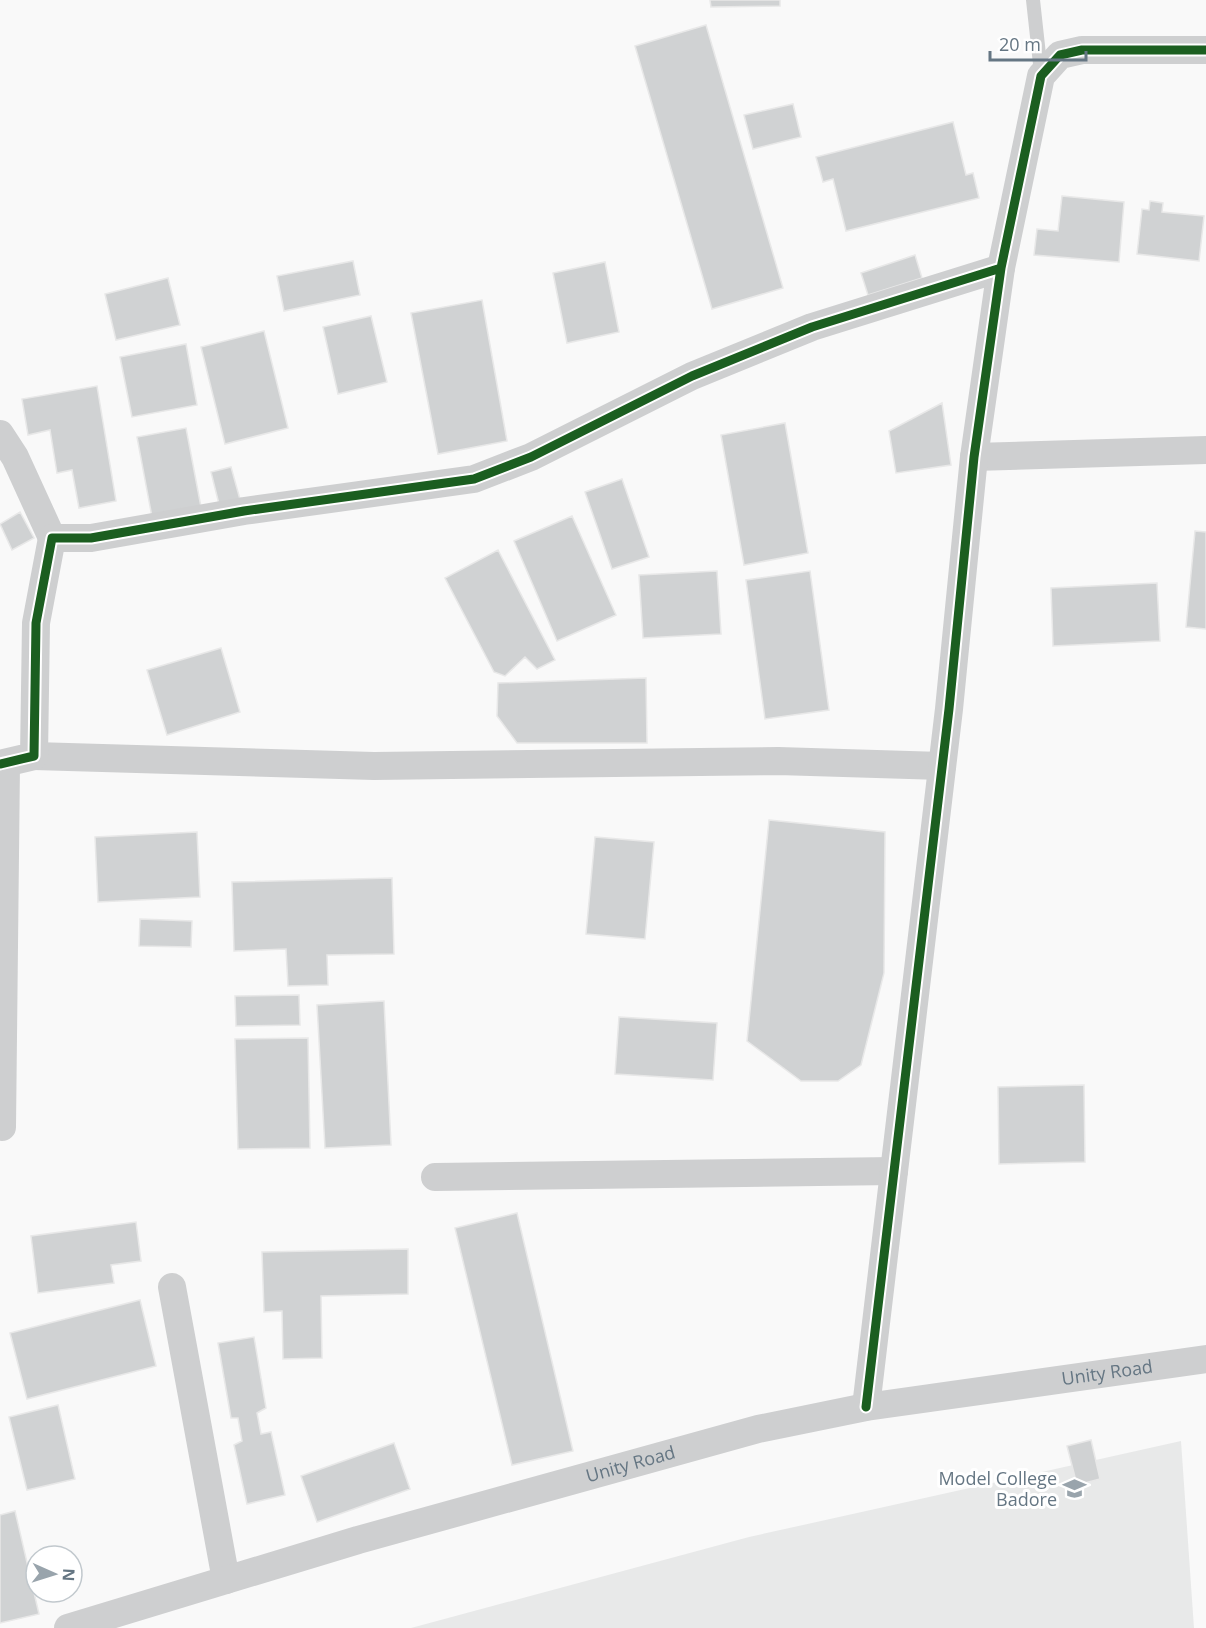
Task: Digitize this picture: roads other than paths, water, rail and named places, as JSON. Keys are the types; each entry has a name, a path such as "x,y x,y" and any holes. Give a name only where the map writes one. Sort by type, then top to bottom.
{"street":[{"path":"866,1407 942,766 974,457 1001,268 1041,76 1060,55 1082,50 1206,50"},
{"path":"52,538 91,538 244,511 474,479 531,457 692,376 812,327 1001,268"},
{"path":"0,434 15,457 52,538 36,623 34,756"},
{"path":"974,457 1206,450"},
{"path":"2,1127 3,764 34,756 374,766 778,761 942,766"},
{"path":"435,1177 894,1171"},
{"path":"172,1287 226,1580"},
{"name":"Unity Road","path":"68,1628 358,1540 737,1435 866,1407 1206,1359"}],"lane":[{"path":"1033,0 1041,76"}],"place":[{"name":"Model College Badore","path":"1075,1489"}]}
